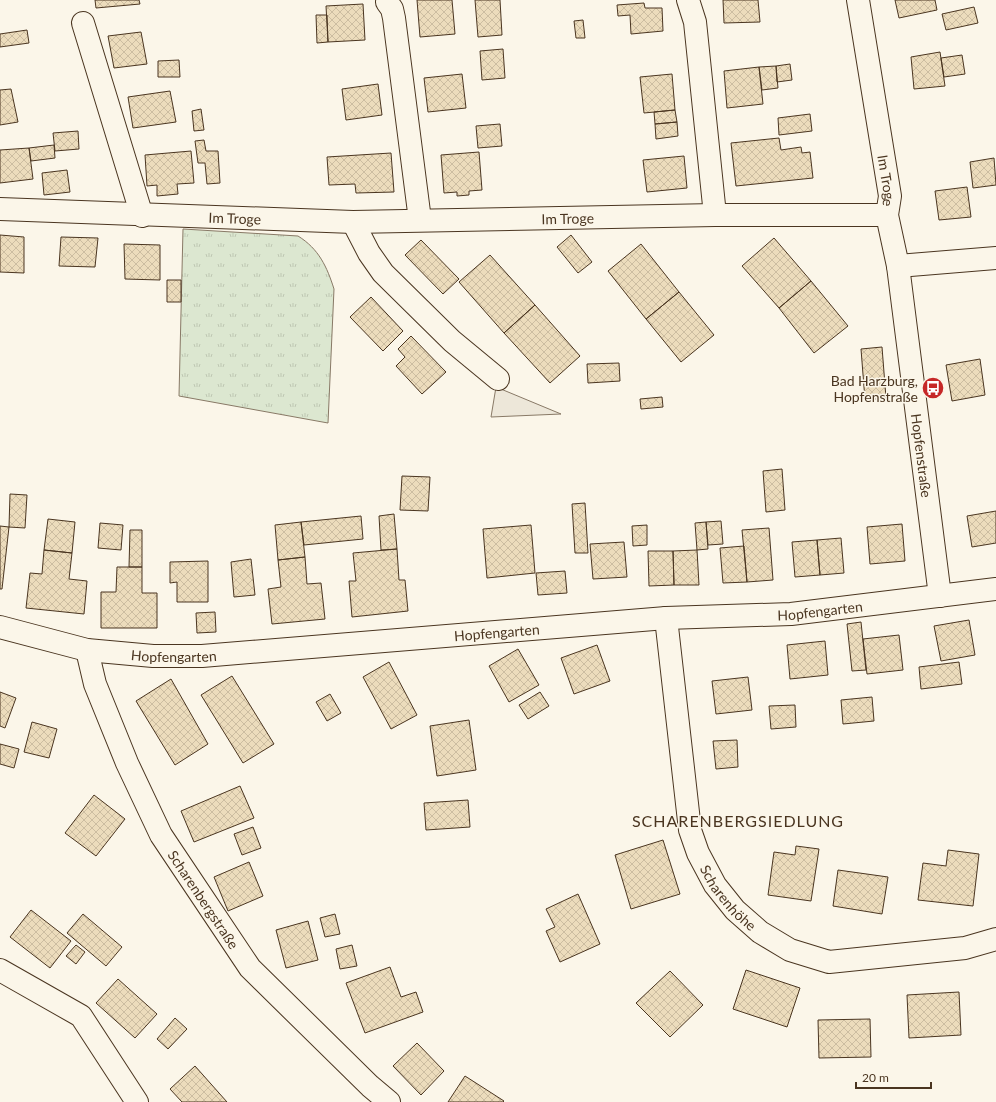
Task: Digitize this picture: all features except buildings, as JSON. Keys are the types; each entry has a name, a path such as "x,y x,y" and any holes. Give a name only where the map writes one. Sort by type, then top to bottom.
{"street":[{"path":"688,0 695,22 715,215"},
{"name":"Im Troge","path":"0,209 142,216 353,222 715,215 887,215 890,196 858,0"},
{"path":"387,2 392,9 394,18 420,220"},
{"path":"83,23 142,216"},
{"name":"Hopfenstraße","path":"887,215 898,266 940,596"},
{"path":"353,222 369,254 382,273 452,342 498,379"},
{"path":"898,266 996,258"},
{"name":"Hopfengarten","path":"0,627 87,650 153,656 202,656 666,618 791,614 996,589"},
{"name":"Scharenhöhe","path":"666,618 690,830 698,853 714,885 735,910 760,932 790,950 829,962 966,948 996,939"},
{"name":"Scharenbergstraße","path":"87,650 95,684 127,763 161,835 250,968 370,1086 390,1102"},
{"path":"0,970 80,1016 137,1102"}],"green space":[{"path":"183,229 298,236 317,253 325,266 334,289 328,423 179,396"}],"shaded area":[{"path":"496,387 561,414 491,417"}],"place":[{"name":"Bad Harzburg, Hopfenstraße","path":"933,388"}],"district":[{"name":"SCHARENBERGSIEDLUNG","path":"738,820"}]}
